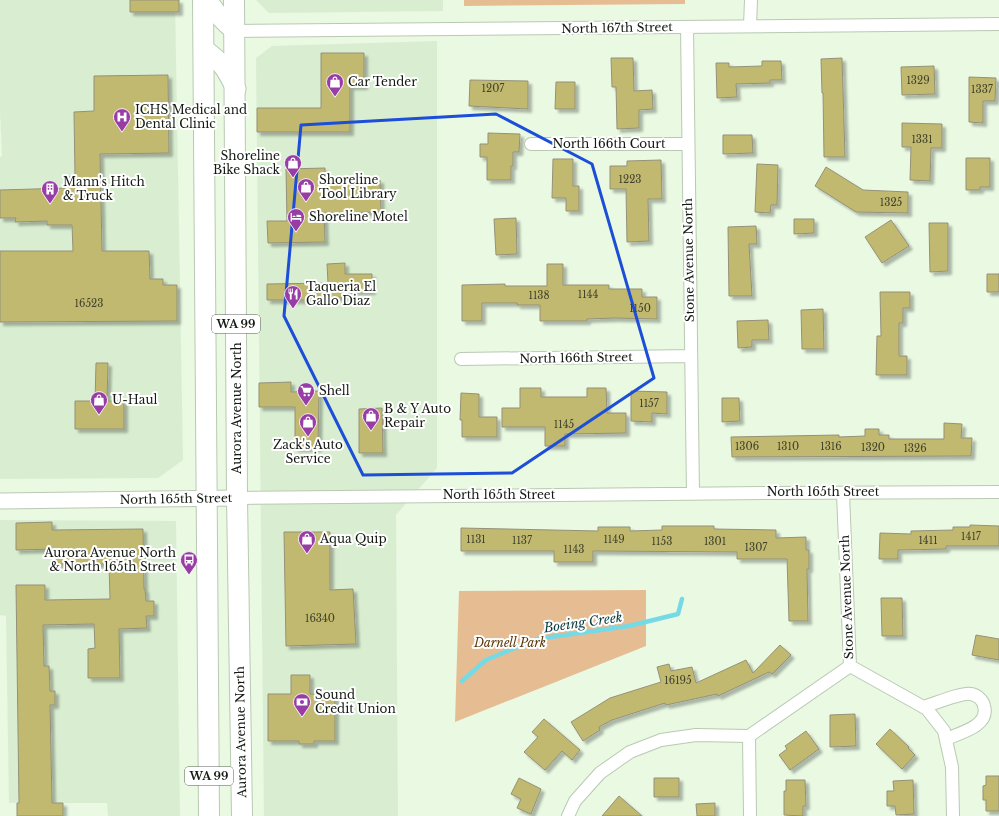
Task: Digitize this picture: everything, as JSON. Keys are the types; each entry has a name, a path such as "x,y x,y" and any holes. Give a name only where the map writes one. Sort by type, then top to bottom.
{"highway":[{"name":"WA 99","path":"203,0 205,50 206,500 209,816"},
{"name":"Aurora Avenue North","path":"234,0 236,89 237,498 242,816"}],"main road":[{"path":"208,0 221,20 235,31"},
{"path":"205,50 225,66 236,89"}],"street":[{"path":"750,0 750,26"},
{"name":"North 167th Street","path":"235,31 999,24"},
{"name":"Stone Avenue North","path":"687,27 693,494"},
{"name":"North 166th Court","path":"531,144 688,144"},
{"name":"North 166th Street","path":"461,359 691,356"},
{"name":"North 165th Street","path":"0,500 206,500 237,498 999,492"},
{"name":"Stone Avenue North","path":"749,736 850,666 843,493"},
{"path":"850,666 923,707 944,730 952,767 953,816"},
{"path":"923,707 965,694 976,695 983,702 985,713 980,723 946,739"},
{"path":"568,816 575,801 600,774 630,752 661,740 689,736 749,736 750,816"}],"highlighted area":[{"path":"496,114 592,164 654,378 512,473 363,475 284,316 301,125"}],"shaded area":[{"path":"0,0 175,0 183,460 158,478 0,479 0,157 2,156 0,111"},
{"path":"256,0 443,0 443,11 269,13"},
{"path":"437,41 437,468 396,515 398,816 264,816 256,58 272,46"},
{"path":"0,520 176,521 180,816 108,816 107,803 9,803 6,616 0,615"}],"green space":[{"path":"464,0 685,0 685,4 464,6"},
{"name":"Darnell Park","path":"646,590 646,646 455,722 459,591"}],"building":[{"path":"130,0 179,0 179,12 130,12"},
{"name":"Car Tender","path":"321,53 364,53 364,86 350,86 350,132 257,132 257,108 321,108"},
{"path":"611,58 633,58 634,91 652,90 653,109 639,110 639,128 617,129 616,87 612,87"},
{"path":"842,58 845,157 824,157 821,59"},
{"path":"762,61 781,61 782,80 770,80 770,83 736,84 737,97 717,98 716,63 729,63 729,67 762,66"},
{"path":"934,66 935,94 902,95 901,67"},
{"path":"168,75 169,153 100,154 102,251 149,251 150,279 163,279 163,285 177,285 177,321 0,322 0,251 73,251 72,225 47,225 47,221 15,222 16,218 0,218 0,190 68,188 68,177 75,177 74,112 94,111 94,76"},
{"path":"969,77 996,78 995,101 983,101 983,123 969,122"},
{"path":"470,80 528,81 528,109 469,106"},
{"path":"556,82 575,82 575,109 555,109"},
{"path":"902,123 942,124 942,148 931,148 930,181 910,180 911,147 902,147"},
{"path":"488,133 520,134 519,152 513,152 511,180 487,180 487,157 480,157 480,144 488,144"},
{"path":"723,135 752,135 753,153 723,154"},
{"path":"966,158 990,158 990,187 980,187 980,190 966,190"},
{"path":"553,159 573,159 573,186 579,186 579,211 566,211 566,198 552,198"},
{"path":"661,160 662,199 648,199 649,241 627,242 626,189 610,189 610,166 627,166 627,161"},
{"path":"757,164 778,165 777,205 771,205 770,213 755,212"},
{"path":"826,167 863,190 908,192 908,213 856,212 815,186"},
{"path":"325,168 325,180 380,180 381,212 324,213 325,242 268,243 267,221 287,221 286,169"},
{"path":"516,218 517,254 496,255 494,219"},
{"path":"794,219 814,219 814,233 794,234"},
{"path":"891,220 909,246 882,263 865,237"},
{"path":"929,223 948,223 948,271 930,272"},
{"path":"756,226 757,244 749,244 752,296 729,296 728,227"},
{"path":"345,263 345,274 372,274 372,291 345,291 346,297 324,298 324,300 267,300 267,284 328,283 327,264"},
{"path":"547,264 563,264 563,285 609,285 609,289 642,289 642,297 657,297 657,319 615,318 587,319 587,321 540,321 540,305 517,305 517,303 482,303 482,321 462,321 462,285 505,284 505,286 547,286"},
{"path":"987,274 999,274 999,292 987,292"},
{"path":"880,292 910,292 910,308 903,308 903,323 899,323 899,356 907,356 907,375 876,375 877,336 881,336"},
{"path":"823,309 824,349 802,349 801,310"},
{"path":"768,320 769,340 752,340 752,347 738,348 737,321"},
{"name":"U-Haul","path":"96,363 108,363 107,401 124,401 124,429 75,429 75,401 95,401"},
{"path":"291,382 291,392 319,391 318,448 295,448 295,407 259,407 259,383"},
{"path":"520,388 541,388 541,397 587,397 587,388 606,388 607,413 626,413 626,433 565,434 565,446 545,446 545,427 502,427 502,408 520,408"},
{"path":"631,391 667,392 667,414 652,413 652,422 631,421"},
{"path":"461,393 479,394 479,417 497,417 497,437 462,437 462,420 460,420"},
{"path":"722,398 739,398 740,421 722,422"},
{"name":"B & Y Auto Repair","path":"382,408 383,453 359,453 359,409"},
{"path":"944,423 962,424 961,438 972,438 971,456 732,457 731,437 865,436 865,429 879,429 879,435 889,435 889,439 944,439"},
{"path":"52,522 52,530 143,529 144,589 146,601 154,601 154,616 146,616 147,628 119,629 120,678 88,678 88,649 95,648 94,624 43,625 44,666 49,666 50,691 55,691 55,705 50,705 52,803 63,803 63,816 17,816 17,803 19,803 16,585 45,585 45,600 110,599 109,564 56,564 56,549 16,550 16,523"},
{"path":"970,525 999,526 999,546 946,546 946,549 898,550 898,559 879,559 880,533 911,534 911,531 953,530 953,527 970,527"},
{"path":"662,526 714,526 714,529 776,530 776,538 806,537 806,550 809,550 809,569 807,569 808,621 789,621 787,559 737,559 737,552 593,551 593,562 554,562 554,551 461,551 461,528 598,531 598,527 630,527 630,531 662,530"},
{"path":"284,532 330,532 330,590 353,589 356,644 286,646"},
{"path":"881,598 902,598 903,636 882,636"},
{"path":"976,635 999,639 999,660 972,655"},
{"path":"780,645 791,655 772,674 769,672 718,696 717,694 666,705 665,703 612,720 599,727 600,730 583,741 571,722 610,698 661,682 657,667 669,664 671,671 692,667 696,683 746,660 753,673"},
{"name":"Sound Credit Union","path":"291,675 310,675 310,694 335,694 335,741 314,741 314,744 299,744 299,741 268,741 268,694 291,694"},
{"path":"855,714 856,746 830,747 830,715"},
{"path":"544,719 580,750 572,760 562,751 545,770 524,752 538,737 532,732"},
{"path":"890,729 909,747 908,748 915,755 902,769 876,744"},
{"path":"806,731 819,749 790,770 779,755 787,749 785,746"},
{"path":"986,776 999,776 999,811 986,811 986,800 983,800 983,786 986,785"},
{"path":"519,778 541,789 531,814 517,808 521,799 511,794"},
{"path":"654,778 679,778 679,797 654,797"},
{"path":"786,780 805,780 806,806 803,806 803,816 784,815 784,791 786,791"},
{"path":"913,780 914,814 896,815 895,806 887,806 887,791 894,791 893,781"},
{"path":"619,796 642,816 602,816"},
{"path":"715,803 715,816 697,816 696,804"}],"waterway":[{"name":"Boeing Creek","path":"462,681 486,660 537,639 629,626 678,614 682,599"}],"place":[{"name":"Car Tender","path":"335,97"},
{"name":"ICHS Medical and Dental Clinic","path":"122,132"},
{"name":"Shoreline Bike Shack","path":"293,178"},
{"name":"Shoreline Tool Library","path":"306,202"},
{"name":"Mann's Hitch & Truck","path":"50,204"},
{"name":"Shoreline Motel","path":"296,232"},
{"name":"Taqueria El Gallo Diaz","path":"293,309"},
{"name":"Shell","path":"306,406"},
{"name":"U-Haul","path":"99,415"},
{"name":"B & Y Auto Repair","path":"371,431"},
{"name":"Zack's Auto Service","path":"308,437"},
{"name":"Aqua Quip","path":"307,554"},
{"name":"Aurora Avenue North & North 165th Street","path":"189,575"},
{"name":"Sound Credit Union","path":"302,717"}]}
